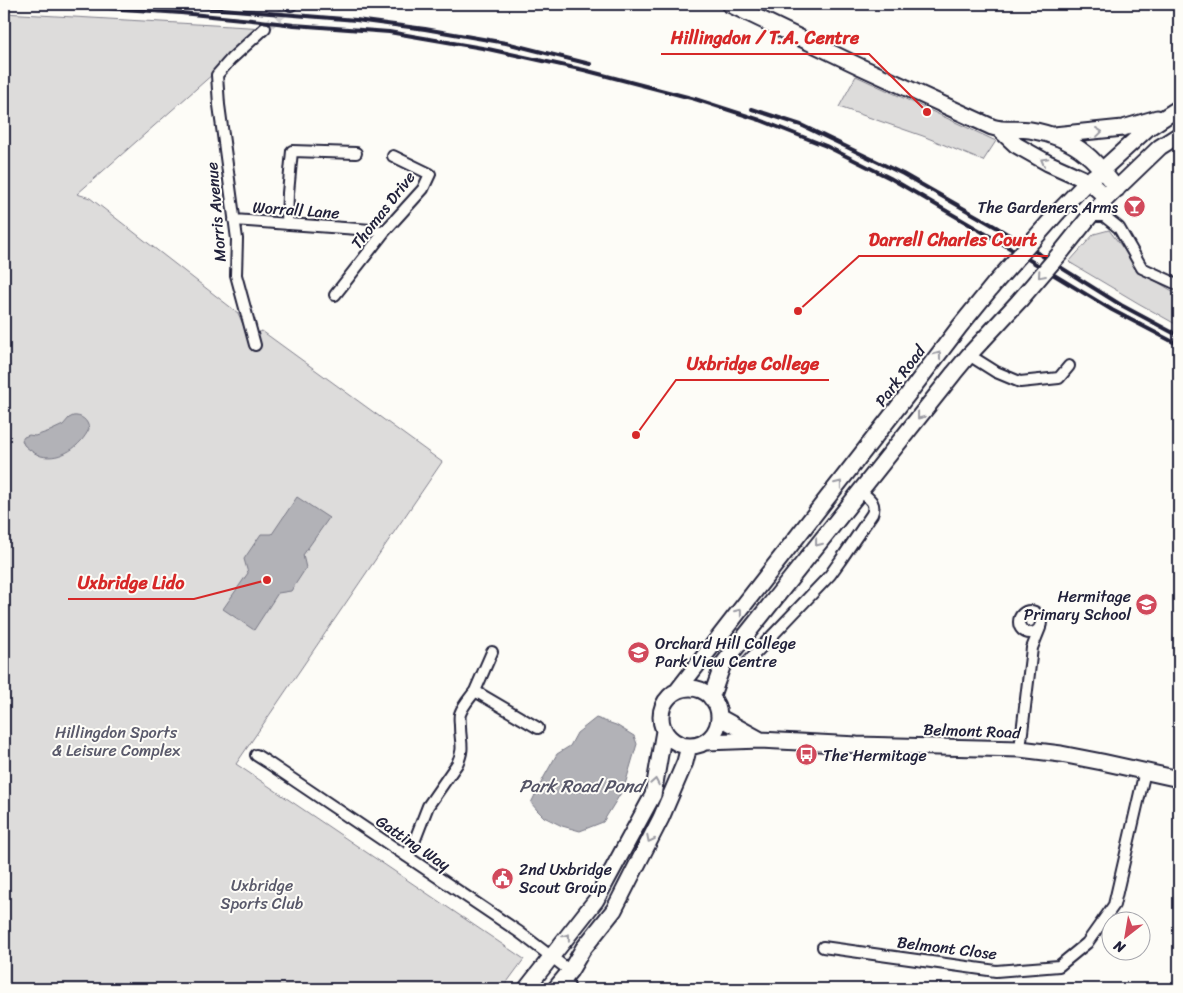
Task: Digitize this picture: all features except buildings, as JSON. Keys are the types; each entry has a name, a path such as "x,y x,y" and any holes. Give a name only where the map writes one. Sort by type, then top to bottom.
{"main road":[{"path":"729,4 1000,130 1016,145 1048,163 1112,193"},
{"path":"1050,136 1122,128 1175,111"},
{"name":"Park Road","path":"677,692 995,283 1088,181 1148,128 1175,111"},
{"path":"1000,130 1023,129 1068,142 1086,154 1102,170 1112,193"},
{"path":"711,698 722,664 969,355 1020,300 1090,216 1160,147 1179,135"},
{"path":"526,989 596,900 653,795 664,731 661,720 663,705 670,696 687,688 696,689 711,698 719,717 716,730 706,742 689,746 680,744 674,742 664,731"},
{"path":"719,717 760,740"},
{"name":"Belmont Road","path":"706,742 760,740 857,745 1020,749 1061,754 1179,779"},
{"path":"555,989 568,979 583,949 614,910 661,818 686,762 689,746"}],"street":[{"name":"Morris Avenue","path":"255,345 236,275 237,238 219,105 217,75 264,28"},
{"path":"287,224 292,151 356,153"},
{"name":"Thomas Drive","path":"335,295 385,231 423,188 430,174 393,156"},
{"path":"1090,216 1104,216 1119,228 1142,268 1179,285"},
{"name":"Worrall Lane","path":"234,220 385,231"},
{"path":"969,355 996,372 1020,382 1058,378 1069,366"},
{"path":"749,660 830,575 872,514 874,505 860,491"},
{"path":"1020,749 1032,648 1042,623 1041,617 1030,610 1020,617 1019,622 1032,648"},
{"path":"1021,629 1027,633 1033,633 1040,628"},
{"path":"406,856 414,842 428,806 460,757 462,742 460,715 475,691 492,652"},
{"path":"475,691 538,728"},
{"name":"Gatting Way","path":"256,756 519,932 552,957 568,979"},
{"name":"Belmont Close","path":"823,947 996,970 1059,966 1087,943 1114,905 1145,771"}],"green space":[{"path":"4,13 265,28 77,194 90,198 238,313 248,336 262,331 442,462 236,764 524,959 502,989 4,989"},
{"path":"856,76 996,141 983,161 923,136 839,107"},
{"path":"1109,230 1141,272 1179,295 1179,326 1069,262 1094,234"}],"water":[{"path":"73,416 79,416 84,419 89,429 81,441 70,451 48,457 36,454 24,445 22,440 24,437 50,431 63,425"},
{"path":"297,497 329,518 303,555 306,568 291,591 278,593 254,630 223,609 248,573 244,559 261,534 272,534"},
{"name":"Park Road Pond","path":"596,718 616,725 634,736 637,744 624,788 603,822 580,831 562,826 544,817 531,803 557,754 570,746 577,733"}],"tunnel":[{"path":"265,28 291,5"}],"railway":[{"path":"50,4 181,13 294,25 389,32 488,49 584,70 695,99 760,120 826,146 890,178 1112,310 1179,345"},
{"path":"161,4 356,20 425,29 506,43 590,64"},
{"path":"752,109 801,125 903,174 996,227 1121,305 1179,336"}],"place":[{"name":"Hillingdon / T.A. Centre","path":"927,112"},
{"name":"The Gardeners Arms","path":"1134,207"},
{"name":"Darrell Charles Court","path":"798,311"},
{"name":"Uxbridge College","path":"636,435"},
{"name":"Uxbridge Lido","path":"267,580"},
{"name":"Hermitage Primary School","path":"1147,605"},
{"name":"Orchard Hill College Park View Centre","path":"639,652"},
{"name":"The Hermitage","path":"807,755"},
{"name":"2nd Uxbridge Scout Group","path":"503,878"}],"park label":[{"name":"Hillingdon Sports & Leisure Complex","path":"116,741"},
{"name":"Uxbridge Sports Club","path":"262,894"}]}
